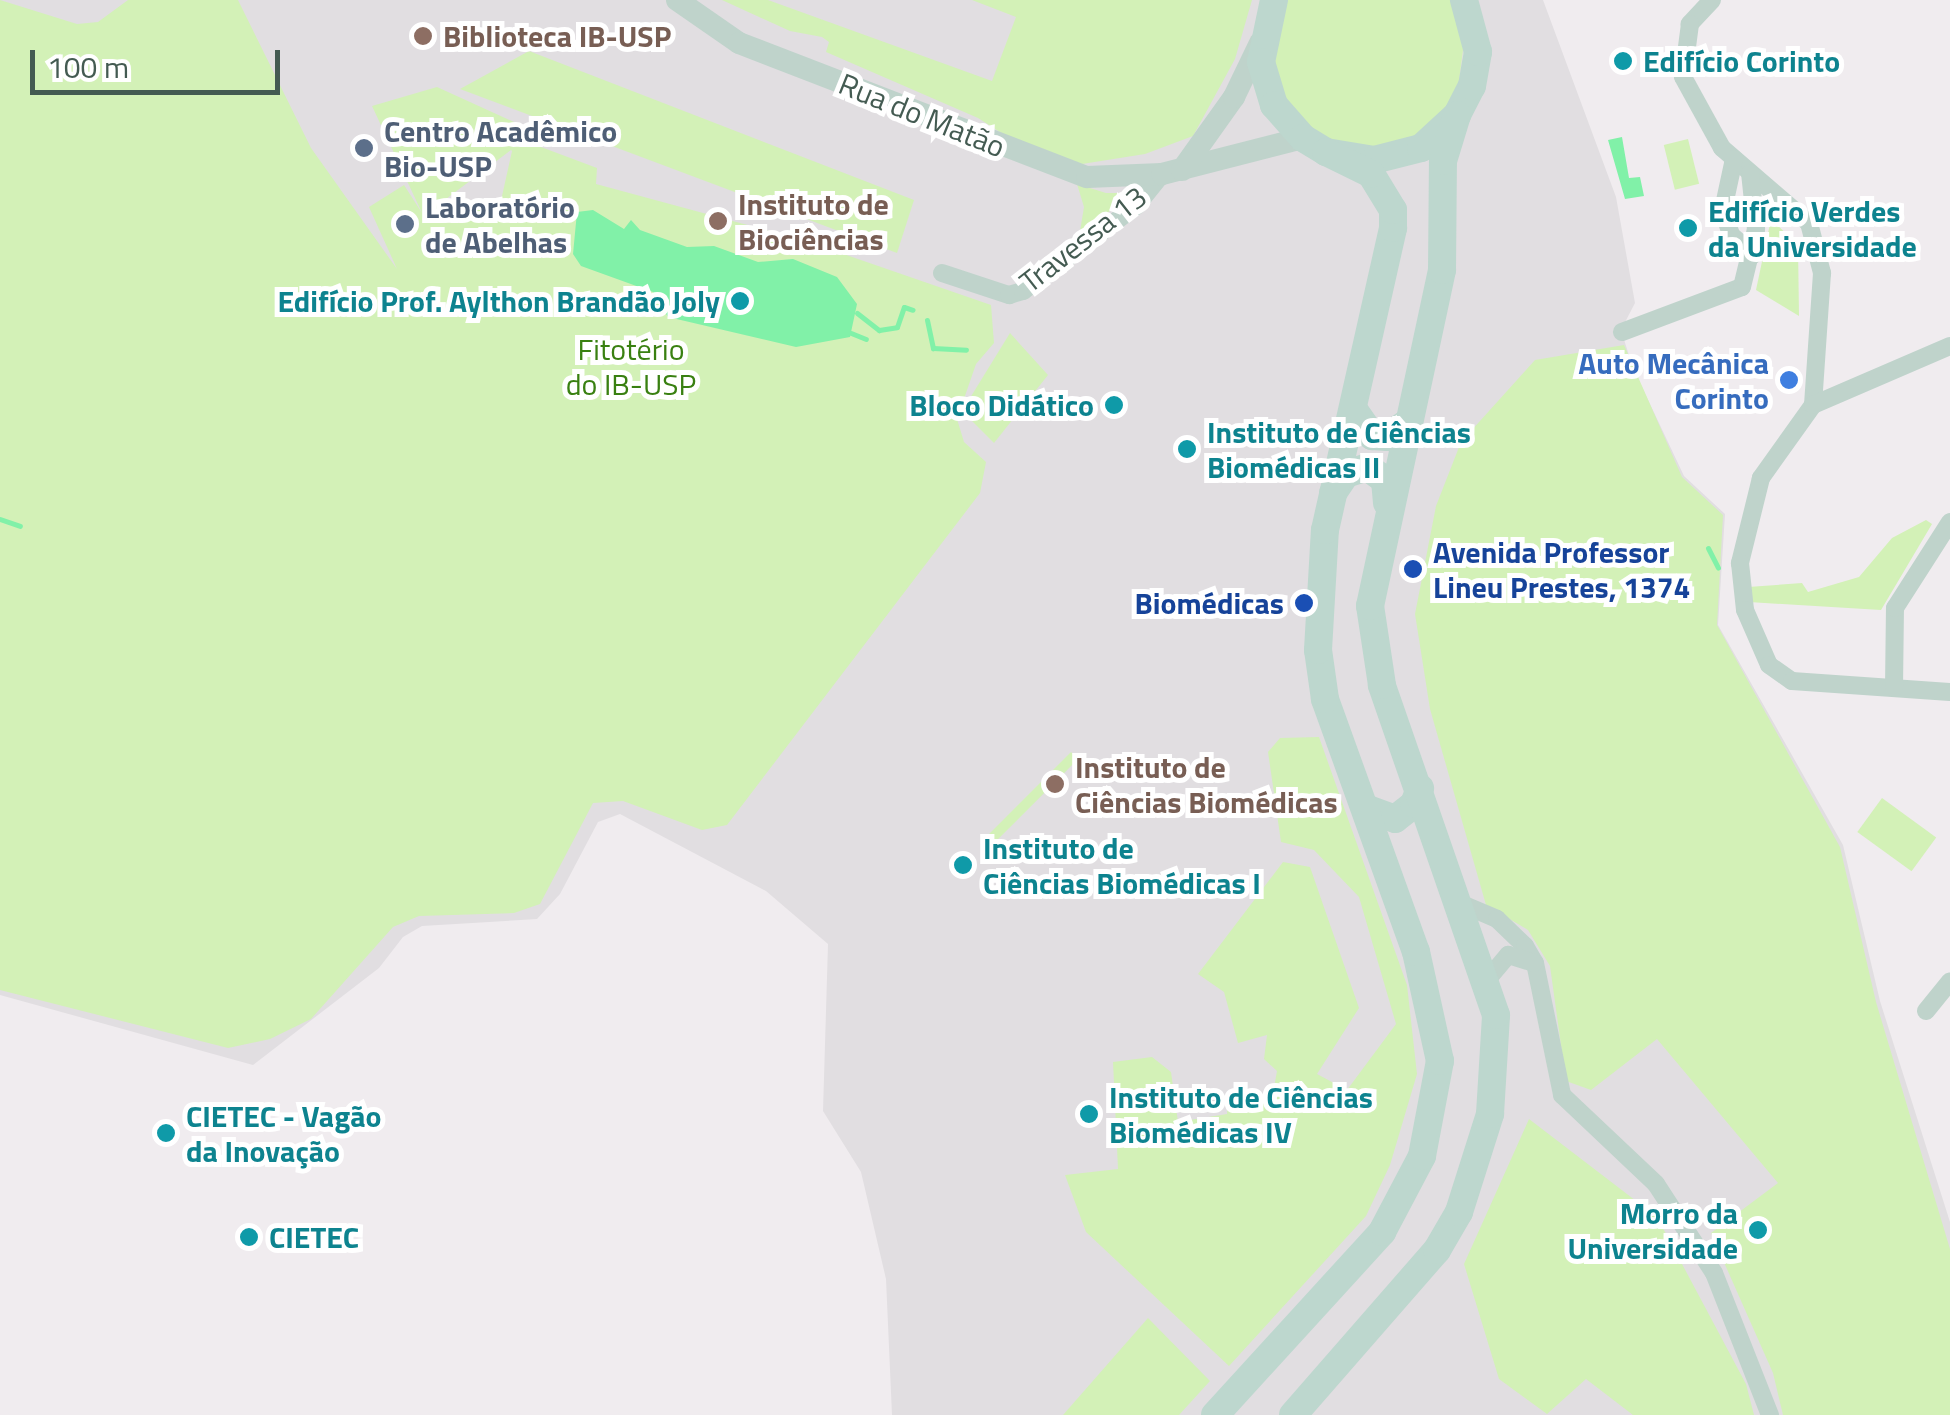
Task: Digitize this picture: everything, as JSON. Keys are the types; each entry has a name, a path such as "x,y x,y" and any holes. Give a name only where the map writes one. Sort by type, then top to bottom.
{"main road":[{"path":"1293,1415 1410,1288 1459,1212 1490,1114 1496,1015 1373,646 1371,592 1442,270 1443,161 1457,116 1472,86 1478,52 1464,0"},
{"path":"1216,1415 1382,1232 1422,1156 1440,1061 1436,1019 1325,698 1318,650 1317,605 1332,493 1391,260 1393,210 1372,174 1315,145 1270,94 1261,40 1273,1"},
{"path":"1315,145 1350,159 1398,157 1431,140 1457,116"},
{"path":"1354,410 1365,432 1379,438 1408,423"},
{"path":"1332,493 1346,474 1367,467 1385,480 1387,510"},
{"path":"1365,808 1396,819 1414,804 1420,788"},
{"path":"1382,858 1400,831 1424,830 1439,839"}],"street":[{"name":"Rua do Matão","path":"677,0 739,42 1068,172 1106,179 1172,172 1315,145"},
{"path":"1712,0 1690,24 1681,66 1706,124 1734,159 1792,206 1817,238 1822,273 1813,405"},
{"path":"1172,172 1234,96 1261,40"},
{"path":"1734,159 1723,210 1731,235 1754,256"},
{"name":"Travessa 13","path":"942,272 994,292 1023,291 1137,205 1172,172"},
{"path":"1622,332 1732,296 1746,280 1754,256 1750,174"},
{"path":"1950,346 1813,405 1761,478 1739,593 1776,674 1792,681 1950,692"},
{"path":"1894,688 1895,608 1950,522"},
{"path":"1462,904 1512,931 1534,964 1562,1096 1656,1184 1714,1273 1770,1415"},
{"path":"1487,980 1508,956 1534,964"},
{"path":"1926,1012 1950,981"},
{"path":"1308,1415 1322,1384"}],"shaded area":[{"path":"0,0 1543,0 1616,197 1635,303 1621,330 1633,368 1684,476 1725,514 1718,625 1843,845 1880,1001 1950,1222 1950,1415 892,1415 886,1279 861,1172 823,1111 828,944 766,891 620,814 598,822 560,894 537,919 422,926 403,937 379,968 253,1065 0,995"},
{"path":"1622,137 1629,178 1640,177 1644,196 1625,199 1608,140"},
{"path":"593,210 624,229 631,220 640,230 687,247 714,246 758,262 793,259 837,277 857,304 850,337 796,347 668,317 653,292 581,266 573,254 577,212"}],"green space":[{"name":"Fitotério do IB-USP","path":"0,0 77,24 98,22 128,0 238,0 311,148 397,269 369,207 404,185 422,213 372,106 437,87 536,132 525,141 597,168 596,184 803,240 991,305 994,343 976,364 957,419 964,442 986,462 980,493 727,825 702,830 623,801 593,803 540,904 514,913 419,916 393,927 311,1019 270,1039 228,1048 0,990","holes":["511,150 512,151 500,205 446,199"]},
{"path":"722,0 768,0 992,81 1016,17 972,0 1252,0 1235,59 1193,136 1145,154 1082,164 1025,148 978,118 826,52 829,42 822,37 790,31"},
{"path":"1288,0 1450,0 1465,35 1457,96 1416,140 1387,151 1327,143 1283,101 1273,72 1281,12"},
{"path":"529,51 914,200 897,253 460,89"},
{"path":"1688,139 1699,184 1675,190 1664,145"},
{"path":"1077,184 1106,193 1137,193 1080,231 1084,207"},
{"path":"1771,219 1798,245 1799,316 1756,290"},
{"path":"1010,333 1048,375 994,443 962,411"},
{"path":"1624,345 1682,477 1723,515 1717,625 1840,847 1876,1002 1950,1249 1950,1415 1783,1415 1773,1373 1711,1233 1778,1183 1657,1039 1591,1090 1566,1081 1550,966 1528,930 1486,905 1430,709 1415,614 1436,506 1461,442 1535,360"},
{"path":"1926,520 1932,524 1881,610 1749,602 1748,587 1802,583 1808,592 1859,577 1892,538"},
{"path":"1319,737 1407,985 1417,1074 1390,1165 1366,1216 1229,1366 1086,1232 1065,1175 1118,1169 1113,1062 1152,1057 1171,1072 1178,1122 1227,1114 1228,1099 1243,1093 1257,1102 1273,1093 1277,1071 1264,1059 1267,1035 1238,1043 1224,992 1198,974 1283,862 1310,867 1359,1008 1317,1074 1347,1090 1396,1024 1359,897 1314,850 1281,842 1268,752 1280,738"},
{"path":"1071,752 1078,759 994,843 987,836"},
{"path":"1882,798 1936,837 1912,871 1857,832"},
{"path":"1529,1119 1657,1217 1746,1384 1754,1415 1633,1415 1586,1379 1547,1414 1499,1379 1464,1264"},
{"path":"1148,1318 1210,1381 1179,1415 1063,1415"}],"waterway":[{"path":"857,313 879,330 897,327 904,307 913,310"},
{"path":"927,320 933,348 966,350"},
{"path":"851,333 866,339"},
{"path":"0,519 20,526"},
{"path":"1708,548 1718,568"}],"place":[{"name":"Biblioteca IB-USP","path":"423,36"},
{"name":"Edifício Corinto","path":"1623,61"},
{"name":"Centro Acadêmico Bio-USP","path":"364,148"},
{"name":"Instituto de Biociências","path":"718,221"},
{"name":"Laboratório de Abelhas","path":"405,224"},
{"name":"Edifício Verdes da Universidade","path":"1688,228"},
{"name":"Edifício Prof. Aylthon Brandão Joly","path":"740,301"},
{"name":"Auto Mecânica Corinto","path":"1789,380"},
{"name":"Bloco Didático","path":"1114,405"},
{"name":"Instituto de Ciências Biomédicas II","path":"1187,449"},
{"name":"Avenida Professor Lineu Prestes, 1374","path":"1413,569"},
{"name":"Biomédicas","path":"1304,603"},
{"name":"Instituto de Ciências Biomédicas","path":"1055,784"},
{"name":"Instituto de Ciências Biomédicas I","path":"963,865"},
{"name":"Instituto de Ciências Biomédicas IV","path":"1089,1114"},
{"name":"CIETEC - Vagão da Inovação","path":"166,1133"},
{"name":"Morro da Universidade","path":"1758,1230"},
{"name":"CIETEC","path":"249,1237"}]}
